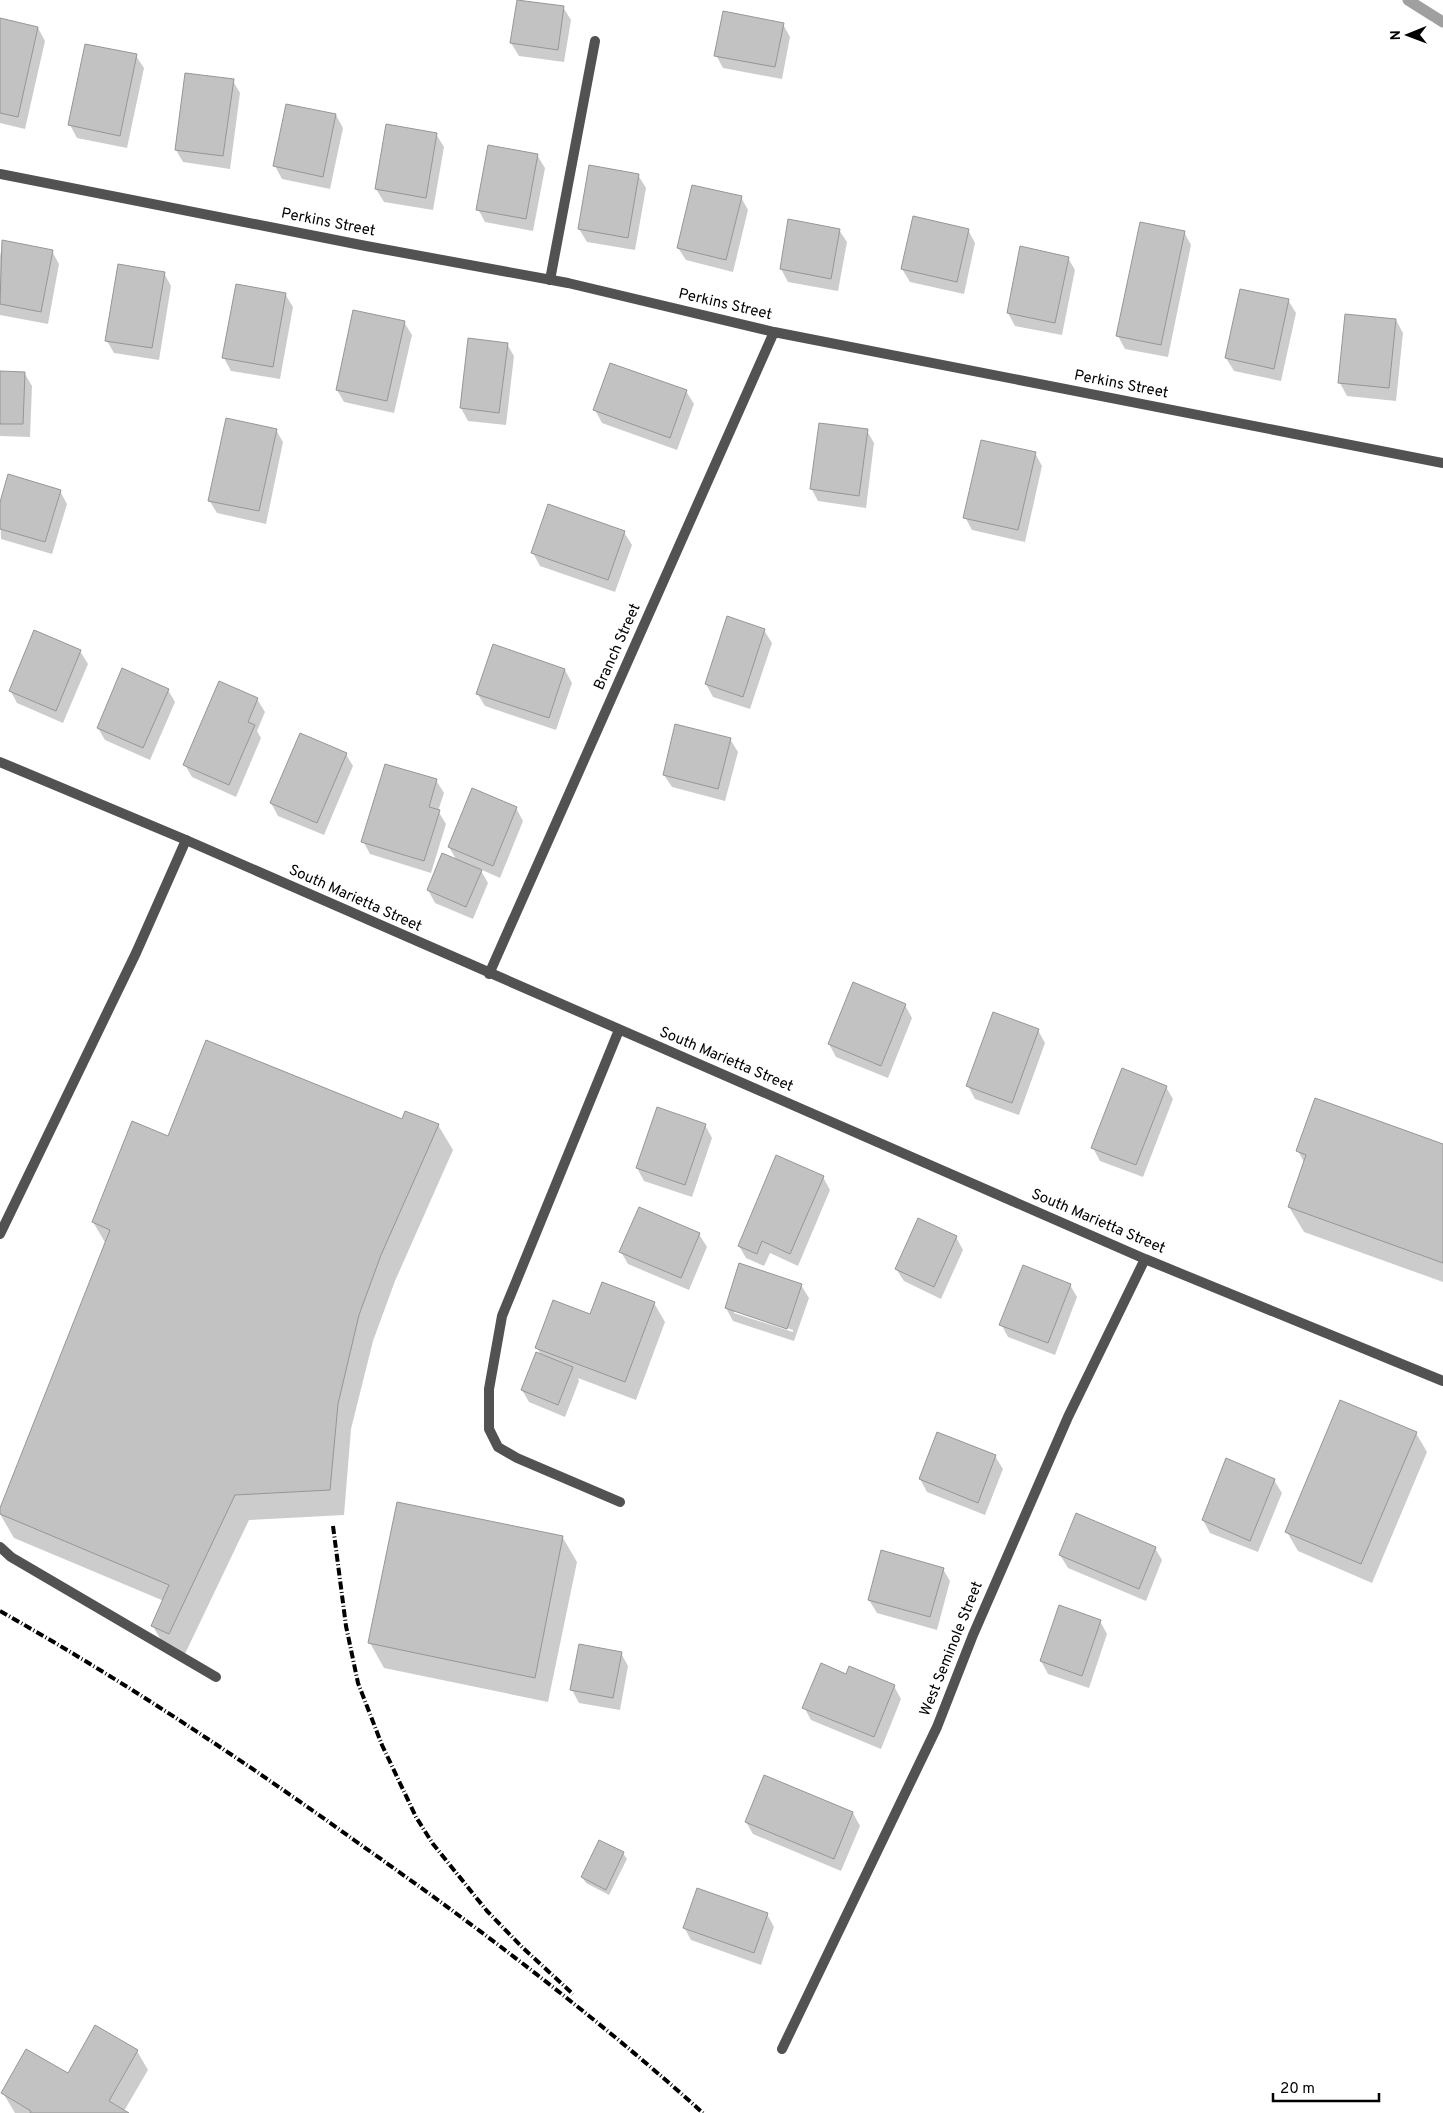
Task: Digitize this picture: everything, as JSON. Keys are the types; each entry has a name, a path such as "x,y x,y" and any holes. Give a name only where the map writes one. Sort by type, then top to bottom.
{"street":[{"path":"550,280 595,41"},
{"name":"Perkins Street","path":"0,174 550,280 774,332 1443,463"},
{"name":"Branch Street","path":"489,974 774,332"},
{"name":"South Marietta Street","path":"0,762 186,840 489,974 1146,1259 1443,1381"},
{"path":"0,1234 136,953 186,840"},
{"path":"619,1030 502,1316 489,1389 489,1429 498,1447 516,1458 620,1502"},
{"name":"West Seminole Street","path":"782,2049 937,1727 973,1635 1068,1418 1146,1259"},
{"path":"0,1547 11,1557 216,1676"}],"building":[{"path":"517,0 564,6 558,50 510,43"},
{"path":"723,11 784,23 775,67 714,56"},
{"path":"0,18 38,27 18,117 0,113"},
{"path":"85,44 137,54 120,136 68,125"},
{"path":"185,73 234,79 223,156 175,150"},
{"path":"286,104 336,114 323,177 273,166"},
{"path":"386,124 437,133 426,198 375,189"},
{"path":"488,145 538,154 526,219 476,210"},
{"path":"589,165 639,174 628,238 578,229"},
{"path":"692,185 742,196 726,260 677,248"},
{"path":"913,216 969,229 957,282 901,269"},
{"path":"788,219 840,229 831,279 780,269"},
{"path":"1140,222 1185,231 1161,345 1116,336"},
{"path":"2,240 53,250 41,312 0,304"},
{"path":"1020,246 1069,257 1055,323 1007,313"},
{"path":"118,264 165,272 152,348 105,341"},
{"path":"236,284 286,293 273,367 222,358"},
{"path":"1240,289 1289,299 1274,369 1225,358"},
{"path":"353,310 405,321 387,401 336,390"},
{"path":"1345,314 1396,319 1389,388 1338,383"},
{"path":"468,338 508,343 499,413 460,408"},
{"path":"610,363 687,390 670,438 593,410"},
{"path":"0,371 25,372 23,424 0,424"},
{"path":"226,418 277,429 259,511 208,501"},
{"path":"819,423 868,429 859,496 810,489"},
{"path":"981,440 1036,452 1018,530 963,518"},
{"path":"8,474 61,490 45,542 0,529 0,502"},
{"path":"548,504 625,531 608,580 531,553"},
{"path":"727,616 765,629 743,697 705,684"},
{"path":"34,630 81,650 56,711 9,691"},
{"path":"493,644 565,669 549,718 476,694"},
{"path":"122,668 169,689 143,748 97,728"},
{"path":"219,681 258,698 248,722 255,725 229,785 183,765"},
{"path":"675,724 731,738 718,789 663,775"},
{"path":"300,733 347,753 317,823 270,803"},
{"path":"385,764 437,779 429,807 440,810 424,861 361,842"},
{"path":"472,788 517,807 493,866 448,847"},
{"path":"442,853 482,870 466,907 427,890"},
{"path":"853,982 906,1004 881,1066 828,1044"},
{"path":"993,1012 1039,1029 1012,1103 966,1086"},
{"path":"206,1040 402,1119 405,1111 439,1124 381,1255 359,1315 338,1404 330,1490 235,1495 169,1634 151,1626 169,1585 0,1514 0,1508 110,1230 92,1222 132,1121 168,1136"},
{"path":"1122,1068 1167,1086 1136,1165 1091,1148"},
{"path":"1315,1098 1443,1144 1443,1263 1288,1207 1306,1155 1296,1151"},
{"path":"657,1107 706,1124 685,1185 636,1168"},
{"path":"776,1155 824,1176 790,1254 762,1241 757,1254 738,1246"},
{"path":"639,1207 700,1233 681,1278 619,1252"},
{"path":"918,1218 957,1236 934,1287 895,1269"},
{"path":"739,1263 802,1284 787,1329 725,1308"},
{"path":"1023,1265 1071,1284 1048,1343 999,1325"},
{"path":"602,1282 655,1302 625,1382 535,1348 553,1300 590,1314"},
{"path":"536,1352 573,1367 558,1405 521,1390"},
{"path":"1340,1400 1417,1432 1361,1564 1285,1532"},
{"path":"937,1432 996,1455 978,1503 919,1479"},
{"path":"1226,1458 1275,1479 1250,1541 1202,1520"},
{"path":"397,1502 563,1536 535,1678 368,1643"},
{"path":"1076,1513 1156,1547 1139,1589 1059,1555"},
{"path":"881,1550 944,1568 930,1617 868,1600"},
{"path":"1059,1605 1101,1620 1082,1676 1040,1661"},
{"path":"579,1644 622,1652 613,1698 570,1690"},
{"path":"821,1663 846,1674 849,1666 895,1685 874,1737 802,1708"},
{"path":"764,1775 853,1812 834,1859 745,1822"},
{"path":"599,1840 624,1852 606,1890 581,1877"},
{"path":"697,1888 768,1913 754,1953 683,1928"},
{"path":"95,2025 138,2050 109,2101 129,2113 30,2113 31,2111 1,2093 26,2049 68,2073"}],"waterway":[{"path":"1408,0 1443,22"}],"railway":[{"path":"333,1526 346,1626 358,1683 382,1745 416,1817 433,1844 487,1911 523,1948 573,1994"},
{"path":"0,1611 136,1692 268,1779 399,1872 533,1971 703,2113"}]}
